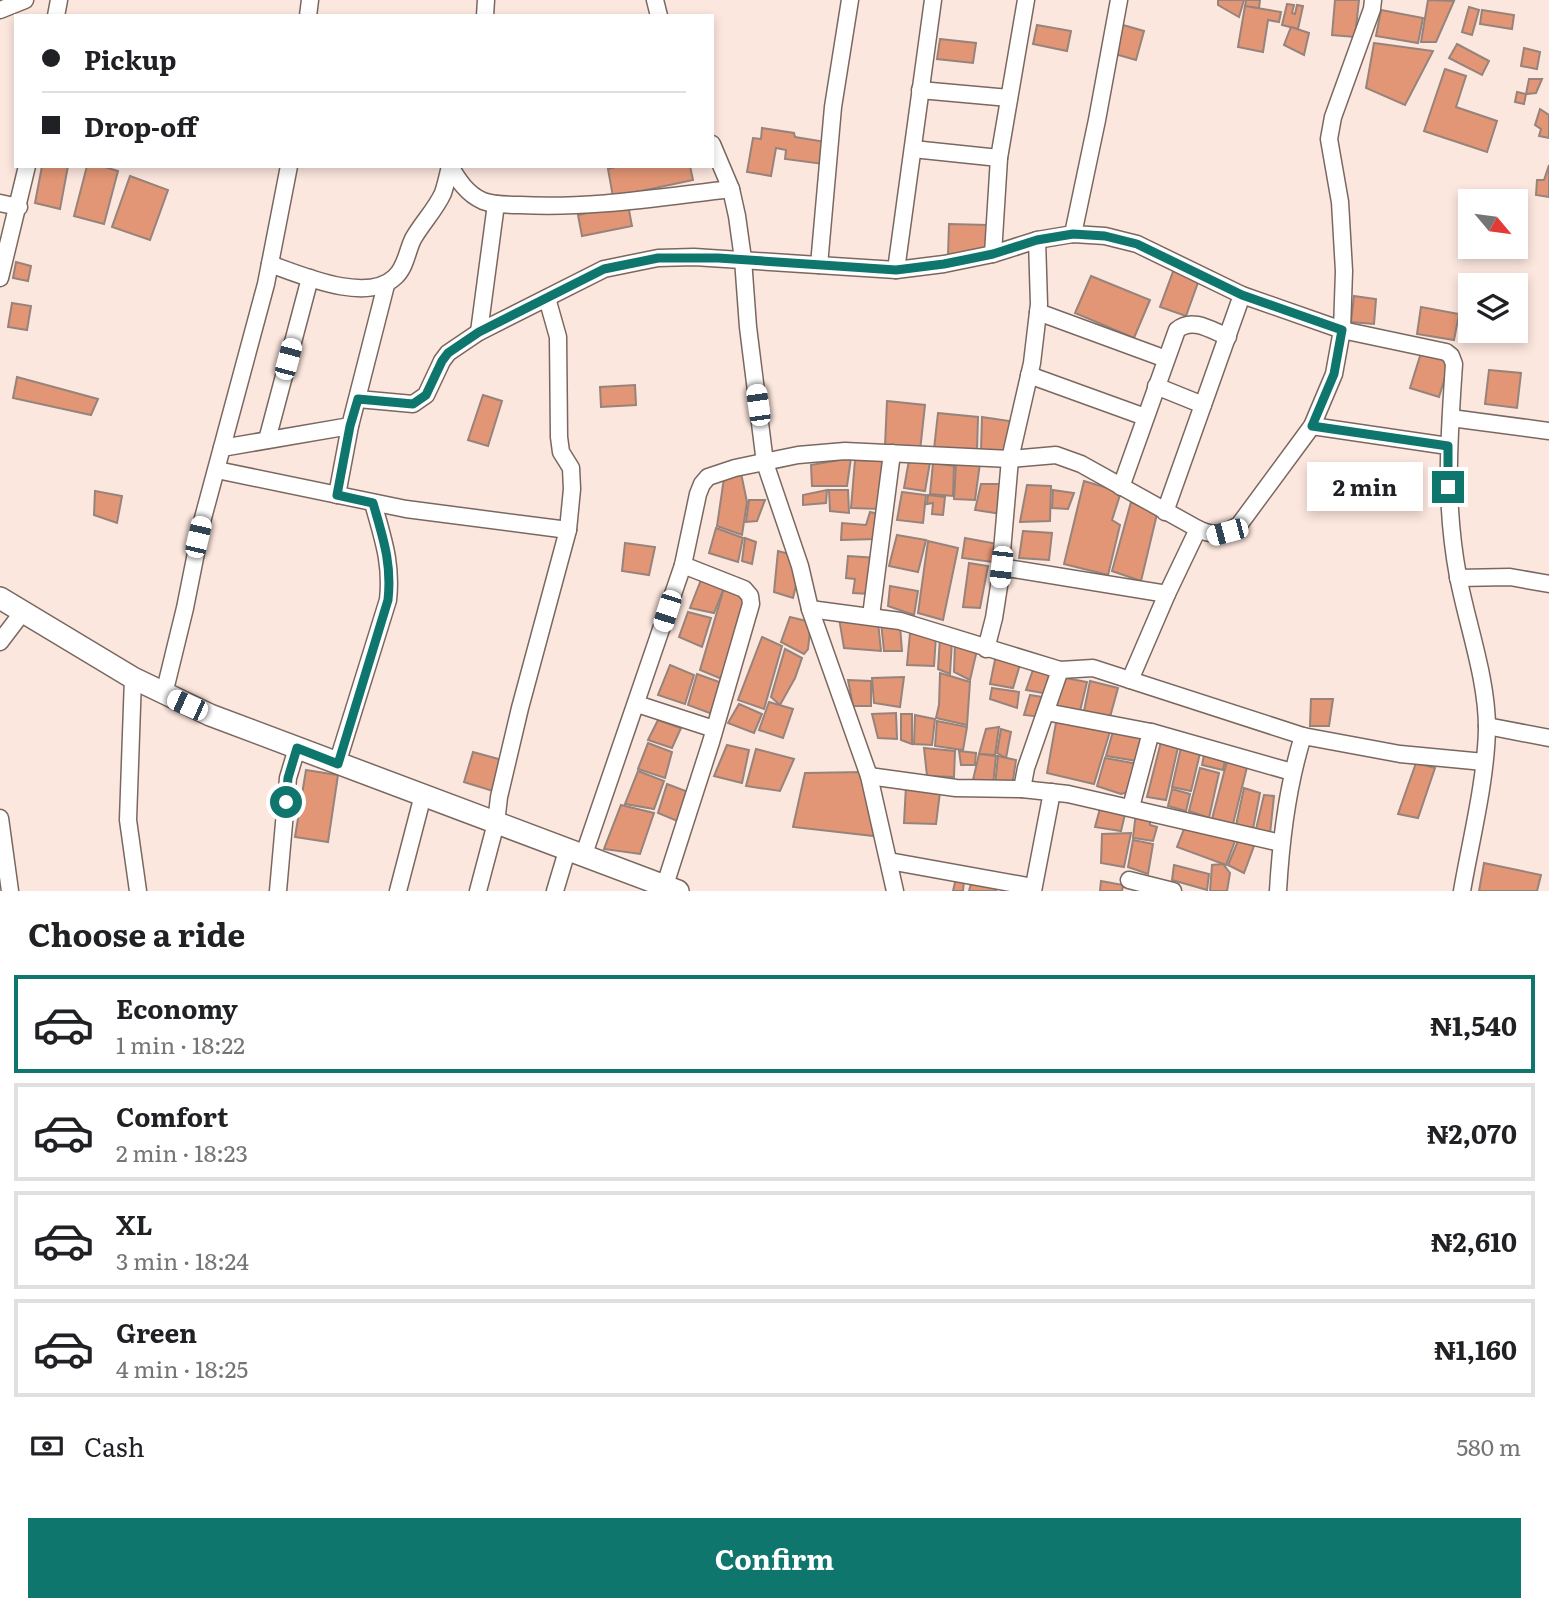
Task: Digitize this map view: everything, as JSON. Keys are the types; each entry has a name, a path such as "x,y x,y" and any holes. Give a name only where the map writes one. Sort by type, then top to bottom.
{"street":[{"path":"0,10 25,0"},
{"path":"819,265 833,107 850,0"},
{"path":"896,270 933,0"},
{"path":"993,254 999,158 1026,0"},
{"path":"1073,234 1119,0"},
{"path":"555,891 575,854 637,704 683,565 702,484 708,477 798,455 845,451 1010,459 1056,455 1081,464 1213,536 1239,525 1312,426 1334,374 1342,330 1344,271 1340,202 1329,139 1333,117 1373,0"},
{"path":"920,90 1010,98"},
{"path":"714,149 731,189 743,259 748,327 765,463 800,566 810,609 869,776 895,891"},
{"path":"913,149 999,158"},
{"path":"1,270 19,207 27,168"},
{"path":"164,694 185,608 202,519 270,264 289,168"},
{"path":"270,264 329,284 359,288 386,285 397,276 404,264 412,241 443,192 449,168"},
{"path":"451,168 472,195 496,204 557,207 731,189"},
{"path":"0,202 19,207"},
{"path":"479,332 496,204"},
{"path":"358,399 413,404 421,400 448,353 479,332 604,269 658,258 743,259 896,270 944,264 993,254 1037,240 1073,234 1105,236 1137,244 1242,295 1342,330 1446,352 1454,364 1448,446 1450,527 1458,578 1478,660 1487,726 1484,762 1462,891"},
{"path":"986,649 994,618 1001,567 1010,459 1030,375 1038,312 1037,240"},
{"path":"267,440 310,278"},
{"path":"337,495 350,426 386,285"},
{"path":"1166,512 1242,295"},
{"path":"478,891 496,823 520,708 568,530 571,468 561,452 558,337 547,298"},
{"path":"1038,312 1166,359"},
{"path":"1121,486 1177,330 1184,324 1193,323 1228,337"},
{"path":"1030,375 1145,417"},
{"path":"1156,386 1203,405"},
{"path":"1451,418 1549,431"},
{"path":"222,448 350,426"},
{"path":"1312,426 1448,446"},
{"path":"871,616 892,453"},
{"path":"217,470 373,503 568,530"},
{"path":"338,764 388,600 390,577 387,556 373,503"},
{"path":"1130,680 1198,529"},
{"path":"0,598 164,694 338,764 671,888 751,604 750,596 744,589 683,565"},
{"path":"1001,567 1167,594"},
{"path":"1458,578 1510,577 1549,584"},
{"path":"810,609 918,625 986,649 1060,670 1093,668 1303,736 1400,754 1484,762"},
{"path":"0,642 22,613"},
{"path":"1023,789 1027,768 1060,670"},
{"path":"133,678 128,820 138,891"},
{"path":"637,704 714,729"},
{"path":"1046,712 1152,732 1292,772"},
{"path":"1487,726 1549,738"},
{"path":"1131,807 1152,732"},
{"path":"1278,891 1281,843 1292,772 1303,736"},
{"path":"278,891 288,778 297,748"},
{"path":"869,776 956,788 1052,792 1131,807 1281,843"},
{"path":"889,861 1033,889 1052,792"},
{"path":"398,891 423,796"},
{"path":"0,818 6,888"},
{"path":"1129,880 1172,891"}],"building":[{"path":"1218,0 1244,0 1239,17 1218,5"},
{"path":"1246,0 1260,0 1259,8 1245,7"},
{"path":"1335,0 1359,0 1355,37 1332,35"},
{"path":"1428,0 1454,1 1436,42 1421,42"},
{"path":"1287,4 1294,5 1292,13 1295,14 1297,5 1303,6 1298,29 1282,25"},
{"path":"1245,6 1281,12 1279,22 1268,20 1263,52 1238,47"},
{"path":"1469,7 1479,10 1472,35 1462,32"},
{"path":"1381,10 1423,18 1418,43 1376,36"},
{"path":"1482,10 1514,15 1512,29 1480,24"},
{"path":"1037,25 1071,31 1067,51 1033,44"},
{"path":"1123,25 1144,31 1136,60 1115,54"},
{"path":"1291,27 1309,33 1304,55 1284,45"},
{"path":"940,39 976,43 973,63 937,59"},
{"path":"1374,43 1433,51 1405,105 1366,88"},
{"path":"1457,44 1489,61 1482,75 1449,58"},
{"path":"1524,48 1540,52 1537,69 1521,66"},
{"path":"1445,69 1466,76 1456,107 1497,121 1487,152 1424,131"},
{"path":"1529,79 1542,79 1536,93 1526,94"},
{"path":"1517,92 1526,94 1524,104 1515,102"},
{"path":"1540,109 1549,115 1549,138 1539,136 1541,129 1535,125"},
{"path":"762,128 826,142 823,164 785,159 786,150 776,148 771,176 747,172 753,138 761,139"},
{"path":"1549,165 1549,197 1536,195 1537,180 1544,180"},
{"path":"42,168 68,168 60,209 35,203"},
{"path":"86,168 118,171 104,224 74,216"},
{"path":"690,168 693,180 613,197 608,169"},
{"path":"130,176 168,190 150,240 112,227"},
{"path":"628,205 632,226 582,236 578,215"},
{"path":"949,224 988,225 988,247 948,256"},
{"path":"16,262 31,266 28,281 13,278"},
{"path":"1174,269 1200,277 1186,316 1160,307"},
{"path":"1091,276 1150,300 1134,338 1075,313"},
{"path":"1354,296 1376,299 1374,324 1351,322"},
{"path":"12,303 31,306 27,330 8,327"},
{"path":"1421,307 1458,314 1454,340 1417,334"},
{"path":"1421,353 1450,361 1439,397 1410,388"},
{"path":"1489,370 1521,373 1517,408 1485,404"},
{"path":"17,377 98,399 91,415 13,398"},
{"path":"635,385 636,405 601,407 600,387"},
{"path":"483,395 502,401 488,446 468,440"},
{"path":"887,401 925,405 920,451 885,446"},
{"path":"938,413 978,417 977,450 934,449"},
{"path":"982,417 1016,422 1008,452 981,451"},
{"path":"851,458 847,486 812,486 811,465"},
{"path":"855,460 886,461 880,509 851,508"},
{"path":"909,460 930,462 925,491 904,488"},
{"path":"933,463 954,466 953,496 930,494"},
{"path":"980,463 975,500 954,499 956,464"},
{"path":"741,473 747,502 742,535 717,526 724,478"},
{"path":"1084,481 1121,492 1112,520 1120,525 1108,575 1064,564"},
{"path":"981,484 1005,484 1002,514 975,510"},
{"path":"1027,485 1051,486 1050,521 1020,522"},
{"path":"827,490 826,503 803,505 803,495"},
{"path":"829,490 848,490 849,513 830,511"},
{"path":"1053,490 1074,493 1068,509 1052,508"},
{"path":"95,491 122,496 117,523 94,515"},
{"path":"902,492 926,495 923,523 897,520"},
{"path":"928,495 945,497 943,515 932,514 933,503 927,504"},
{"path":"749,500 765,500 757,521 746,522"},
{"path":"1131,502 1157,514 1141,581 1112,571"},
{"path":"870,512 880,514 877,539 841,540 842,523 866,525"},
{"path":"716,528 743,538 738,562 709,553"},
{"path":"1023,531 1052,533 1049,560 1019,558"},
{"path":"897,535 926,540 918,572 889,566"},
{"path":"745,538 756,542 752,564 742,561"},
{"path":"965,538 1003,545 1000,563 962,558"},
{"path":"928,541 958,548 943,620 918,613"},
{"path":"625,543 655,547 649,575 622,571"},
{"path":"778,551 793,555 798,577 793,598 774,592"},
{"path":"848,556 877,558 870,594 853,593 855,579 846,578"},
{"path":"969,563 988,566 980,608 963,607"},
{"path":"701,580 724,588 714,613 690,608"},
{"path":"890,586 918,591 914,615 888,606"},
{"path":"724,588 745,597 724,680 700,670"},
{"path":"688,612 711,618 702,647 679,637"},
{"path":"790,617 811,622 808,649 804,654 781,642"},
{"path":"839,618 878,622 881,651 844,648"},
{"path":"881,622 900,626 902,651 884,651"},
{"path":"910,633 936,636 934,666 907,665"},
{"path":"762,637 782,646 764,709 738,700"},
{"path":"940,637 952,641 950,674 938,669"},
{"path":"955,643 977,650 970,680 954,672"},
{"path":"785,649 802,658 795,678 780,705 771,697"},
{"path":"996,655 1021,661 1013,688 990,684"},
{"path":"670,665 694,675 685,704 658,695"},
{"path":"1034,667 1054,673 1049,694 1026,690"},
{"path":"940,673 970,682 967,725 936,718"},
{"path":"697,674 725,684 715,715 688,705"},
{"path":"904,677 900,707 874,703 872,678"},
{"path":"1060,677 1087,682 1080,711 1054,706"},
{"path":"848,680 871,681 871,706 853,706"},
{"path":"1090,681 1118,688 1110,717 1084,711"},
{"path":"992,688 1019,692 1017,708 990,699"},
{"path":"1030,695 1049,698 1042,717 1024,715"},
{"path":"1311,699 1333,699 1329,726 1310,726"},
{"path":"769,702 793,709 783,738 759,730"},
{"path":"739,704 762,714 754,733 728,723"},
{"path":"896,713 897,739 878,738 872,714"},
{"path":"901,714 912,714 912,744 901,740"},
{"path":"915,715 935,719 932,745 914,744"},
{"path":"1057,717 1111,728 1094,784 1047,773"},
{"path":"658,720 681,728 672,748 648,740"},
{"path":"937,721 967,727 963,750 935,746"},
{"path":"999,727 995,755 979,754 986,729"},
{"path":"1114,728 1145,735 1137,761 1106,756"},
{"path":"1001,729 1011,732 1006,758 997,753"},
{"path":"1162,738 1179,743 1166,800 1147,797"},
{"path":"648,743 672,752 665,778 638,769"},
{"path":"1182,743 1201,749 1191,791 1172,787"},
{"path":"727,745 749,750 742,783 714,776"},
{"path":"924,748 955,751 954,777 927,776"},
{"path":"756,749 794,759 780,791 746,786"},
{"path":"1205,750 1226,756 1223,770 1202,765"},
{"path":"959,751 976,753 975,765 961,765"},
{"path":"473,752 502,760 493,791 464,782"},
{"path":"979,754 996,756 993,785 973,780"},
{"path":"998,756 1016,760 1012,787 995,785"},
{"path":"1228,757 1248,763 1233,824 1212,819"},
{"path":"1105,758 1138,764 1129,792 1121,794 1097,786"},
{"path":"1416,763 1435,768 1418,818 1398,814"},
{"path":"1200,768 1219,773 1209,818 1189,811"},
{"path":"306,770 338,775 328,842 295,837"},
{"path":"638,771 664,781 654,809 625,804"},
{"path":"864,772 874,836 793,827 805,773"},
{"path":"667,784 691,793 682,823 658,813"},
{"path":"906,786 940,792 936,824 904,823"},
{"path":"1244,788 1260,793 1253,829 1236,825"},
{"path":"1172,789 1190,794 1186,811 1168,806"},
{"path":"1264,795 1274,796 1270,834 1256,829"},
{"path":"621,805 654,813 640,854 604,849"},
{"path":"1101,805 1126,810 1121,831 1095,827"},
{"path":"1136,812 1150,814 1150,825 1157,827 1153,841 1133,838"},
{"path":"1186,824 1235,841 1226,865 1177,847"},
{"path":"1131,833 1124,867 1101,863 1102,834"},
{"path":"1133,840 1153,844 1148,874 1128,867"},
{"path":"1238,841 1254,846 1244,873 1228,865"},
{"path":"1484,863 1541,875 1537,891 1479,891"},
{"path":"1223,864 1230,873 1227,891 1210,891 1212,865"},
{"path":"1174,865 1209,874 1207,890 1172,880"},
{"path":"956,878 964,880 963,891 953,891"},
{"path":"972,880 997,888 996,891 969,891"},
{"path":"1101,881 1123,885 1122,891 1100,891"}],"route":[{"path":"286,802 288,778 297,748 338,764 388,600 390,577 386,546 373,503 337,495 358,399 413,404 421,400 448,353 479,332 604,269 658,258 694,257 896,270 944,264 993,254 1037,240 1073,234 1105,236 1137,244 1242,295 1342,330 1334,374 1312,426 1448,446 1448,487"}]}
